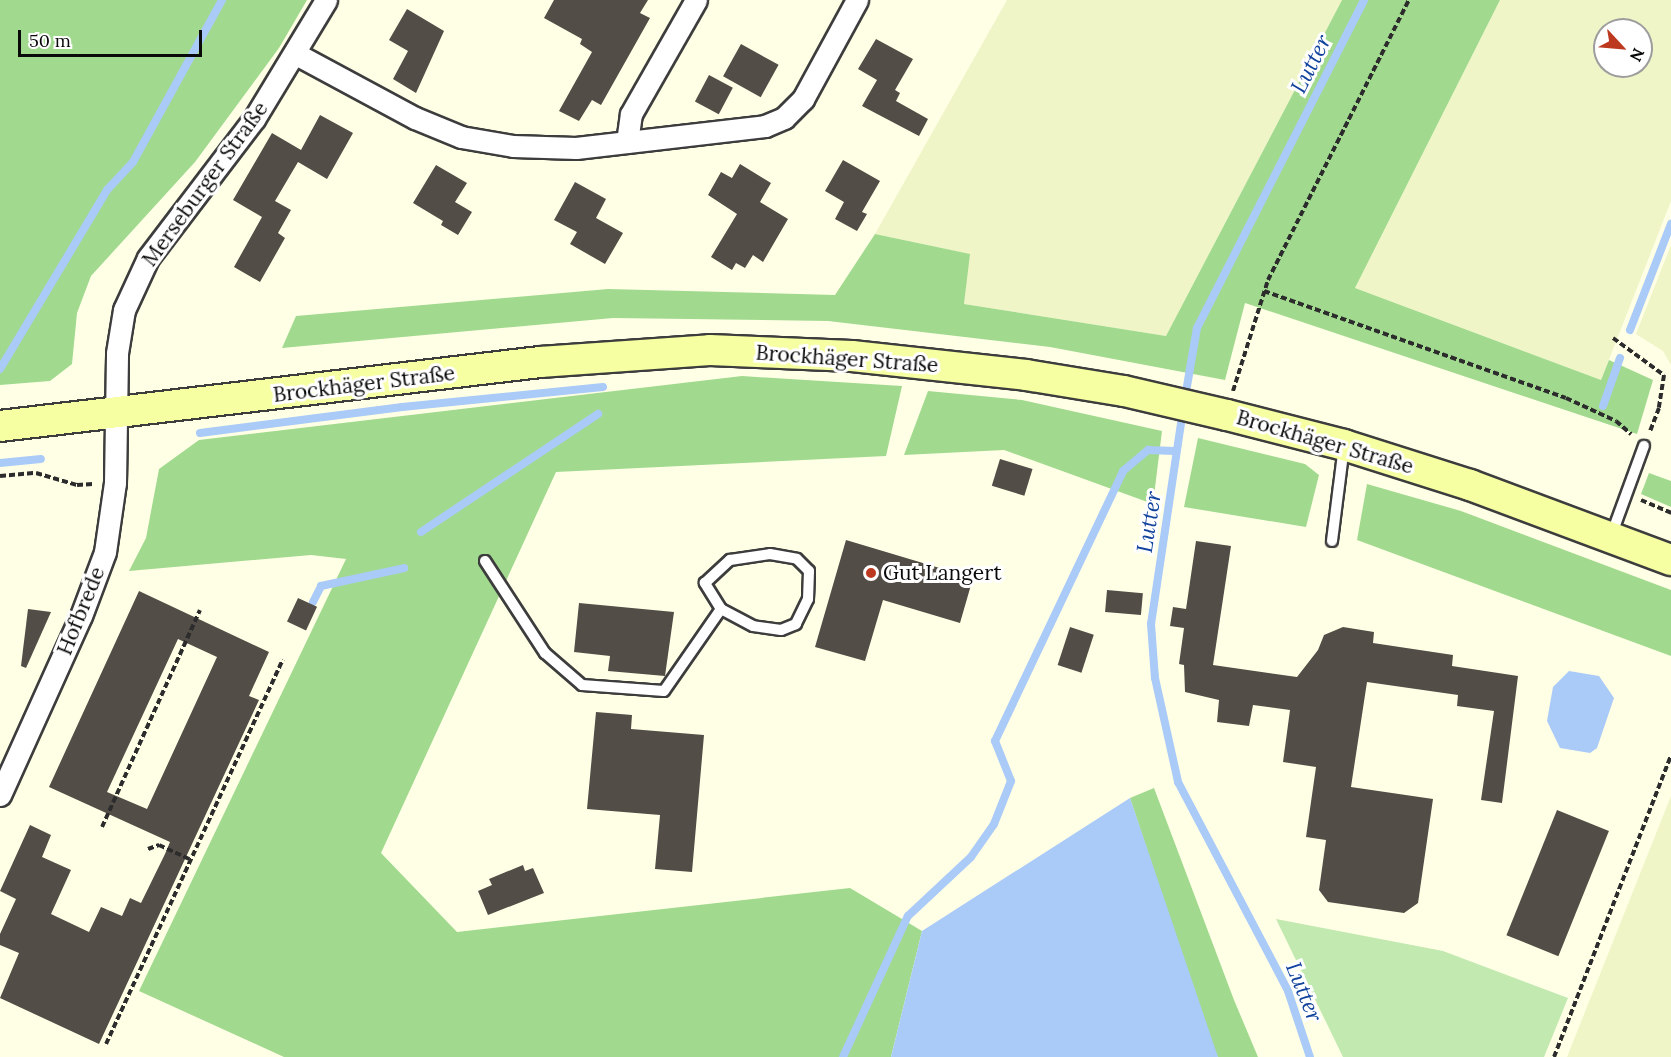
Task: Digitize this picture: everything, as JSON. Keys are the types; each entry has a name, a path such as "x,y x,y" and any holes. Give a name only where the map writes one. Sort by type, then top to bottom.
{"main road":[{"name":"Brockhäger Straße","path":"0,426 117,415 540,362 710,350 920,362 1124,391 1344,445 1470,485 1671,560"}],"street":[{"name":"Merseburger Straße","path":"117,415 117,353 124,310 148,258 254,119 296,54 326,0"},
{"path":"627,142 631,114 696,0"},
{"path":"296,54 415,118 460,136 513,146 555,147 627,142 765,126 784,118 803,99 858,0"},
{"name":"Hofbrede","path":"0,795 6,765 105,552 115,483 117,415"}],"lane":[{"path":"1332,541 1344,445"},
{"path":"1611,537 1644,446"},
{"path":"770,554 797,559 809,571 808,599 796,624 781,630 753,626 721,609 705,583 730,560 770,554"},
{"path":"485,561 545,653 582,685 664,691 721,609"}],"path":[{"path":"1227,415 1264,291 1409,0"},
{"path":"1264,291 1566,398 1616,421 1644,446 1659,408 1664,375 1613,338"},
{"path":"0,476 36,473 77,485 115,483"},
{"path":"1627,494 1671,513"},
{"path":"102,827 200,610"},
{"path":"106,1044 283,660"},
{"path":"1554,1057 1671,756"},
{"path":"148,849 159,845 191,860"}],"green space":[{"path":"0,0 307,0 279,48 195,162 91,276 77,313 72,364 50,381 0,385"},
{"path":"1007,0 1342,0 1166,336 964,304 969,254 875,234"},
{"path":"1342,0 1500,0 1355,288 1601,380 1609,360 1653,380 1637,434 1245,303 1225,380 1050,347 828,321 613,318 282,348 296,316 608,289 835,295 875,234 970,254 964,304 1166,336"},
{"path":"1500,0 1671,0 1671,201 1601,380 1355,288"},
{"path":"1671,245 1671,365 1663,351 1636,334"},
{"path":"742,376 902,386 886,456 556,472 381,853 457,932 850,888 922,931 891,1057 284,1057 139,991 346,559 311,555 129,571 146,538 159,469 199,440"},
{"path":"928,391 1022,400 1162,431 1153,504 1004,450 904,455"},
{"path":"1198,438 1305,464 1319,475 1306,527 1184,507"},
{"path":"1649,473 1671,481 1671,507 1641,494"},
{"path":"1367,484 1461,511 1671,590 1671,656 1357,540"},
{"path":"1154,788 1234,1000 1258,1057 1218,1057 1212,1046 1130,798"},
{"path":"1671,796 1671,1057 1567,1057"},
{"path":"1276,919 1443,951 1568,998 1544,1057 1343,1057"}],"water":[{"path":"1569,671 1599,676 1614,698 1597,748 1590,753 1560,748 1547,721 1553,687"},
{"path":"1130,798 1218,1057 891,1057 922,931"}],"building":[{"path":"554,0 648,0 640,13 650,18 601,105 592,100 579,121 559,111 592,52 580,44 582,39 544,18"},
{"path":"407,9 444,31 416,93 393,79 408,51 389,40"},
{"path":"876,39 913,59 895,90 900,93 896,101 928,119 919,136 862,106 877,80 858,69"},
{"path":"741,44 779,65 761,97 723,76"},
{"path":"709,75 733,88 719,114 695,101"},
{"path":"320,115 353,133 327,179 298,162 275,201 291,210 278,233 285,238 260,282 234,267 262,217 233,200 272,133 301,150"},
{"path":"843,160 880,181 862,212 867,214 857,231 835,219 844,202 825,191"},
{"path":"740,164 771,183 760,202 788,219 763,262 753,255 745,268 736,263 732,270 711,257 737,214 708,195 721,172 732,178"},
{"path":"436,165 467,183 455,202 472,212 458,235 441,225 443,221 413,203"},
{"path":"575,182 606,199 596,218 623,233 605,264 570,244 577,232 554,220"},
{"path":"1000,459 1033,469 1024,496 992,486"},
{"path":"846,540 973,578 960,623 883,600 865,661 815,647"},
{"path":"1196,541 1231,546 1213,665 1297,677 1318,650 1324,635 1343,627 1374,632 1373,643 1453,655 1452,666 1518,676 1502,803 1481,800 1494,711 1457,706 1458,695 1367,682 1351,787 1433,799 1418,903 1404,913 1328,902 1319,890 1326,840 1306,837 1316,767 1283,762 1290,710 1253,705 1249,726 1217,722 1219,700 1185,692 1184,665 1179,664 1184,628 1170,626 1173,607 1186,609"},
{"path":"1107,590 1143,593 1141,615 1105,612"},
{"path":"139,591 269,652 249,696 259,700 99,1044 0,998 19,953 0,945 0,934 16,899 0,891 30,825 51,835 42,857 71,870 51,914 89,932 101,907 122,916 130,898 141,903 170,842 49,787","holes":["178,639 217,657 147,809 107,792"]},
{"path":"298,598 317,607 306,630 287,622"},
{"path":"579,603 674,612 665,676 608,671 610,656 574,652"},
{"path":"28,609 51,612 26,668 21,666"},
{"path":"1070,627 1094,635 1081,673 1058,665"},
{"path":"596,712 632,715 631,729 704,735 692,872 655,869 660,815 587,809"},
{"path":"1557,810 1609,831 1558,956 1506,935"},
{"path":"523,865 525,871 533,868 544,893 488,915 478,891 492,885 489,879"}],"waterway":[{"path":"0,369 107,190 133,162 222,0"},
{"name":"Lutter","path":"1185,398 1197,328 1364,0"},
{"path":"1630,330 1671,224"},
{"path":"1603,406 1620,358"},
{"path":"200,433 402,407 603,387"},
{"name":"Lutter","path":"1183,410 1151,624 1155,678 1178,782 1288,991 1310,1057"},
{"path":"421,532 598,414"},
{"path":"843,1057 908,916 971,857 994,824 1011,781 995,741 1123,471 1148,450 1175,451"},
{"path":"0,463 41,459"},
{"path":"313,602 321,586 404,568"}],"place":[{"name":"Gut Langert","path":"871,573"}]}
